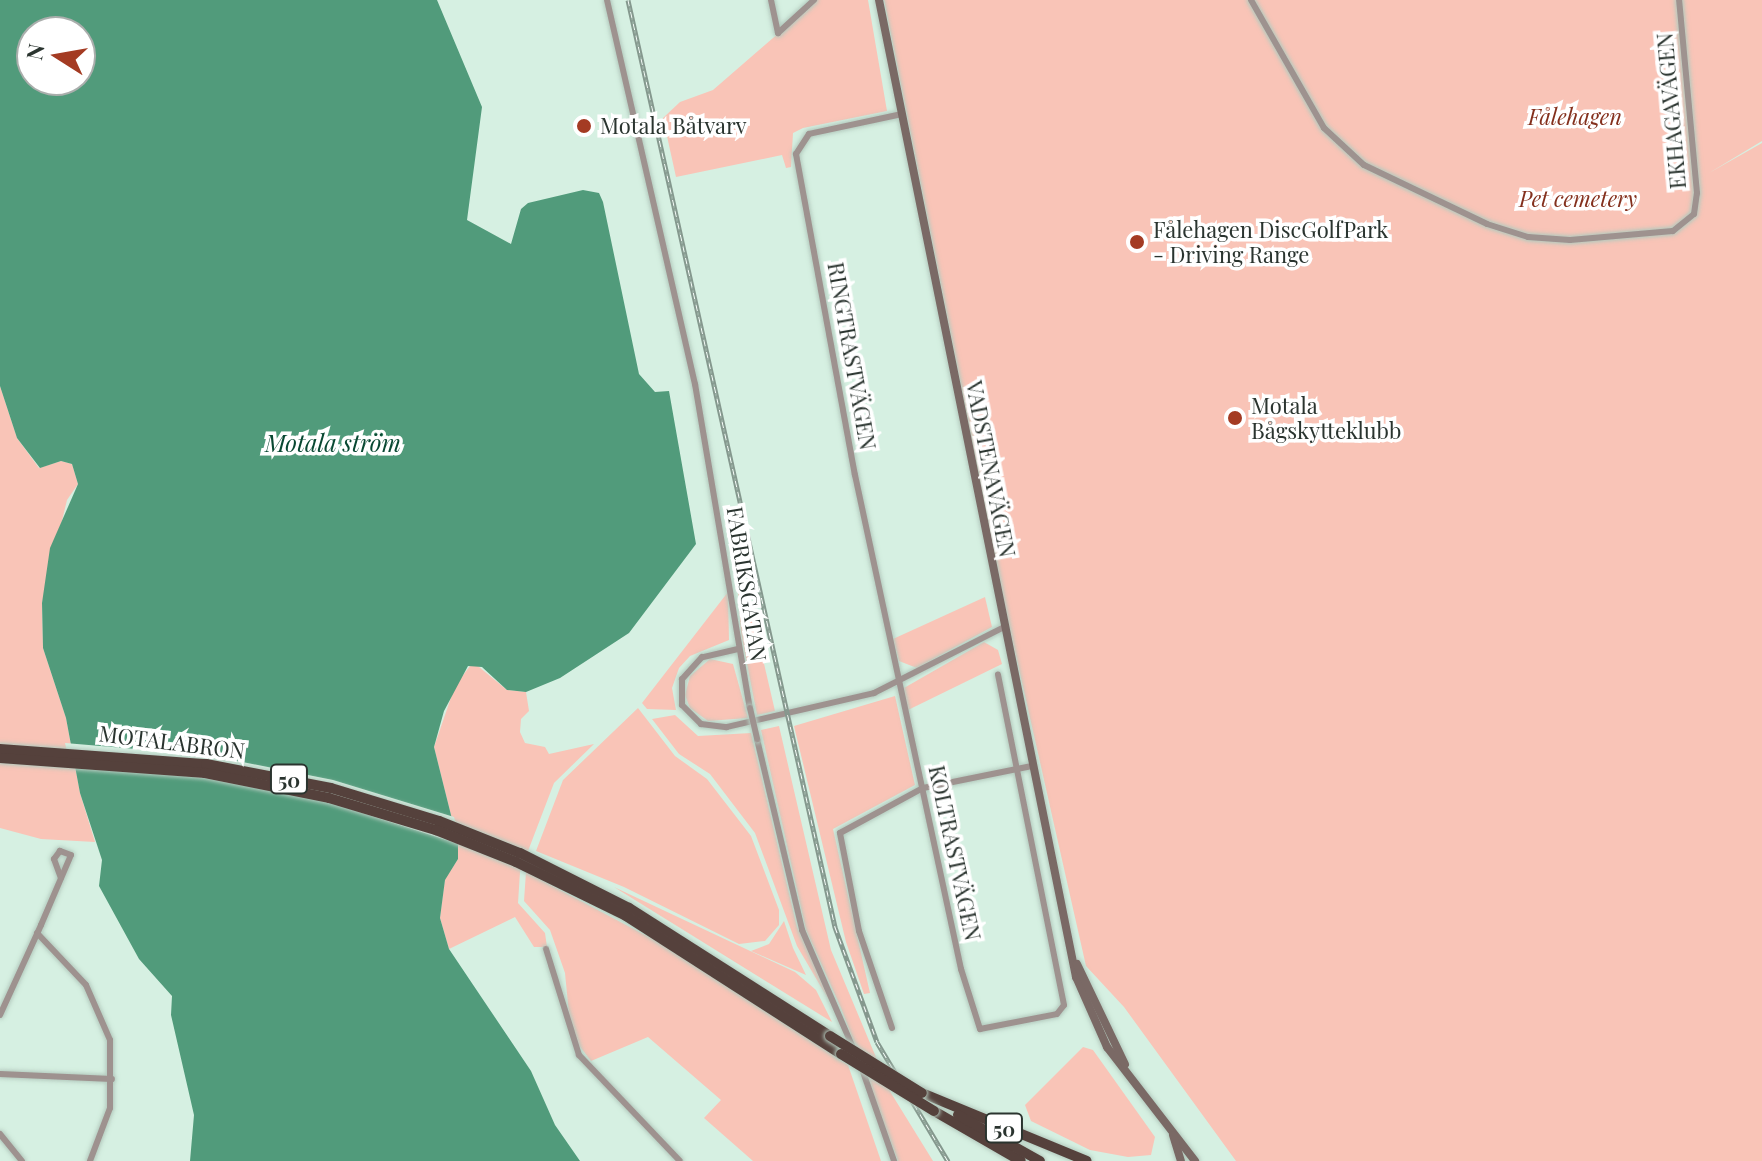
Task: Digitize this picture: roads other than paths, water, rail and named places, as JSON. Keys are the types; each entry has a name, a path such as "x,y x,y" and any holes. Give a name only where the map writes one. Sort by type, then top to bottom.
{"highway":[{"name":"MOTALABRON","path":"0,749 176,760 296,780 399,807 560,877"},
{"name":"MOTALABRON","path":"0,758 139,765 294,789 423,826 560,877"},
{"name":"50","path":"560,877 659,925 922,1093 1040,1161"},
{"name":"50","path":"560,877 655,933 841,1054 1021,1161"},
{"name":"50","path":"922,1093 1087,1161"},
{"path":"986,1142 1006,1161"}],"main road":[{"name":"VADSTENAVÄGEN","path":"879,0 1069,945 1095,1023 1137,1086 1195,1161"},
{"name":"VADSTENAVÄGEN","path":"1170,1127 1181,1161"}],"street":[{"name":"FABRIKSGATAN","path":"607,0 695,384 738,649 802,930 859,1061 894,1161"},
{"path":"771,0 778,33 814,0"},
{"name":"EKHAGAVÄGEN","path":"1251,0 1324,128 1377,173 1487,224 1538,238 1646,235 1673,231 1691,219 1697,193 1679,0"},
{"name":"RINGTRASTVÄGEN","path":"899,682 796,154 809,134 902,114"},
{"path":"738,649 702,657 685,671 679,696 694,721 727,727 860,697 899,682 1004,627"},
{"path":"998,675 1017,769"},
{"name":"KOLTRASTVÄGEN","path":"899,682 966,987 980,1029 1061,1012 1064,1000 1017,769"},
{"path":"892,1028 867,959 839,838 845,827 923,788 1032,766"},
{"path":"0,1015 61,878"},
{"path":"37,933 91,992 110,1040 112,1079 108,1119 92,1161"},
{"path":"546,949 579,1055 680,1161"},
{"path":"0,1074 112,1079"},
{"path":"1,1137 22,1161"}],"water":[{"name":"Motala ström","path":"0,0 437,0 482,107 467,220 511,244 521,209 528,203 583,190 599,193 639,374 655,392 669,391 696,544 629,633 560,678 526,692 507,690 482,667 468,666 444,711 434,747 458,843 458,859 445,880 440,918 449,949 531,1071 555,1125 580,1161 190,1161 194,1115 171,1015 172,996 139,959 99,886 102,860 80,793 66,718 43,648 42,603 50,548 78,484 72,464 61,461 40,468 17,438 0,386"}],"railway":[{"path":"628,0 835,927 877,1042 948,1161"}],"place":[{"name":"Motala Båtvarv","path":"584,126"},
{"name":"Fålehagen DiscGolfPark - Driving Range","path":"1137,242"},
{"name":"Motala Bågskytteklubb","path":"1235,418"}],"park label":[{"name":"Fålehagen","path":"1575,117"},
{"name":"Pet cemetery","path":"1578,199"}]}
